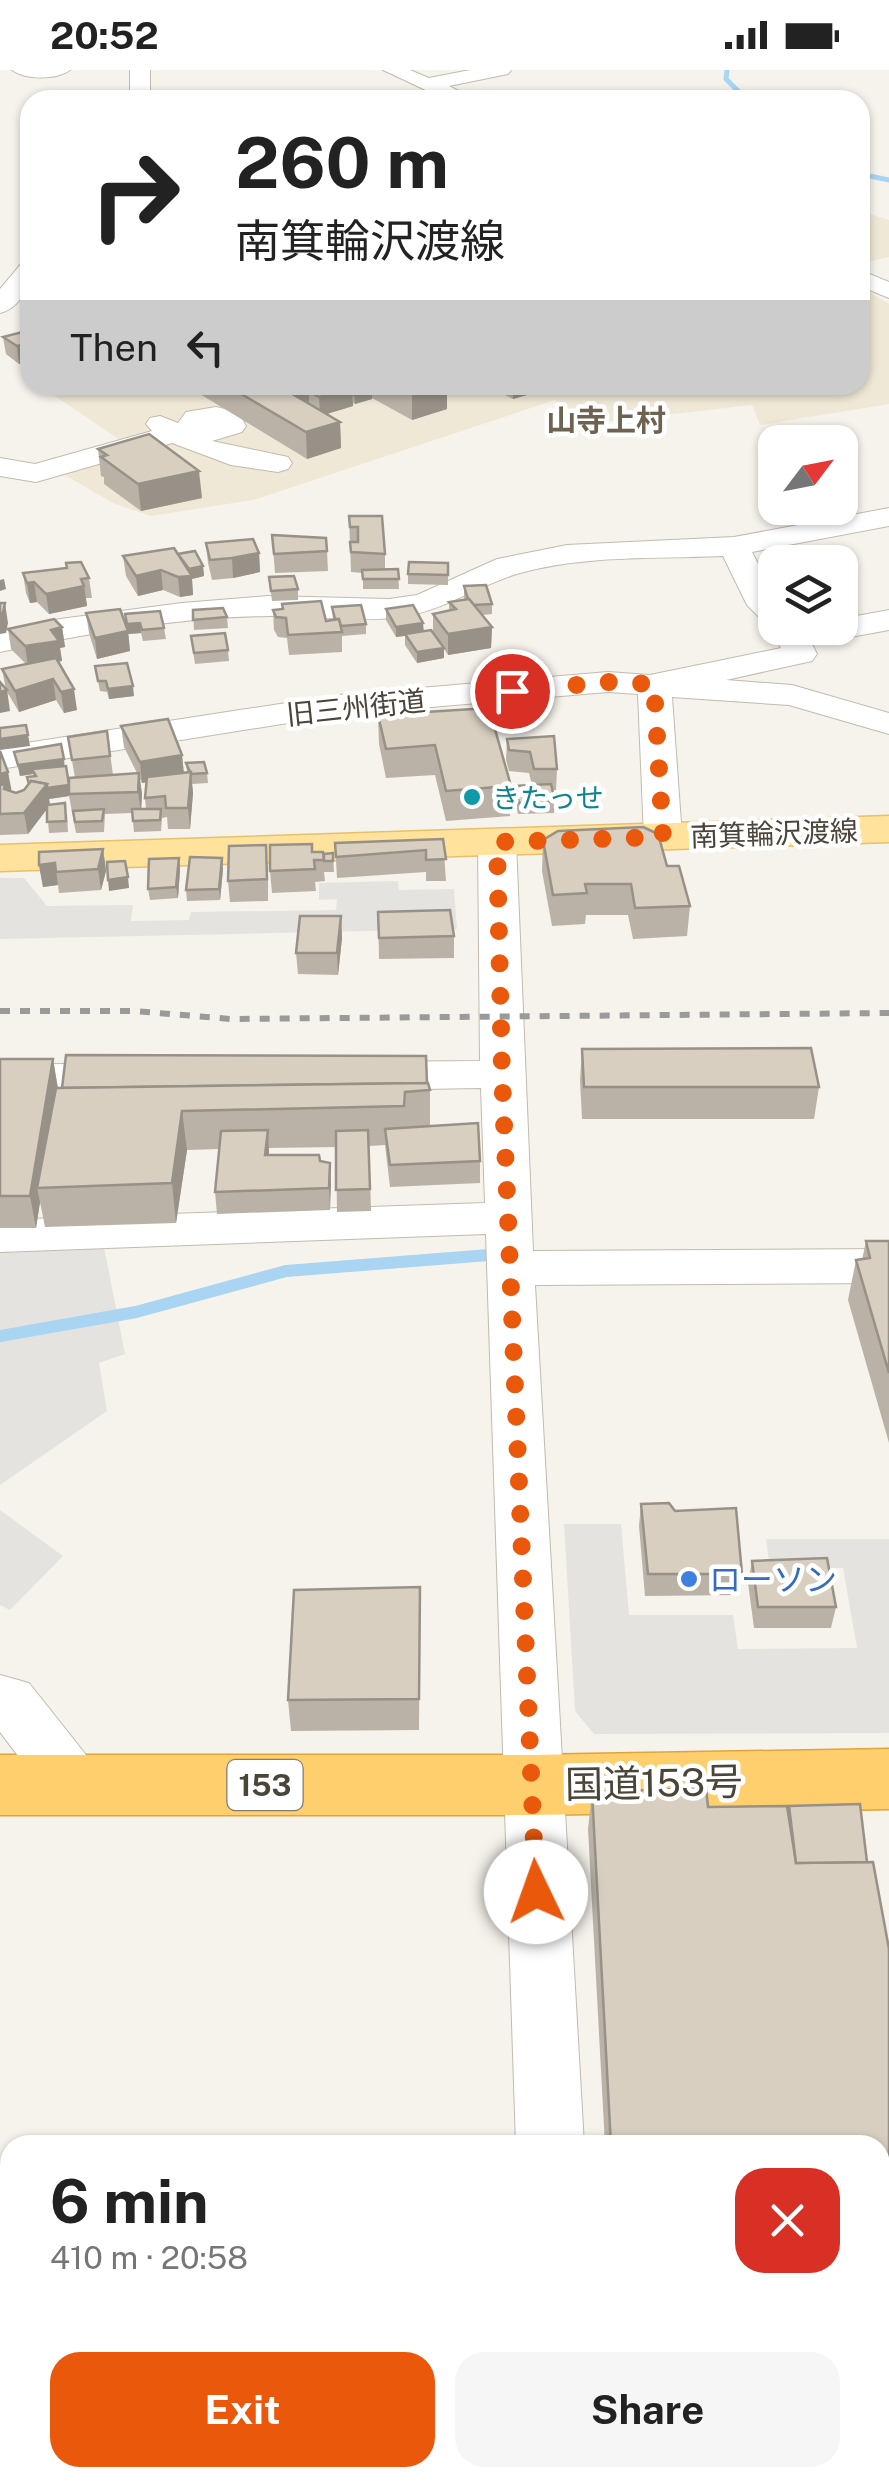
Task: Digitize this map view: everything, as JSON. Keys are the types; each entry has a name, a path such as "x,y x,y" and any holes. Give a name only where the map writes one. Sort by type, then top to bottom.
{"highway":[{"name":"国道153号","path":"0,1785 531,1785 889,1778"}],"main road":[{"name":"南箕輪沢渡線","path":"0,858 889,829"}],"street":[{"path":"18,73 60,70"},
{"path":"392,70 442,90"},
{"path":"429,84 501,70"},
{"path":"0,305 20,281"},
{"path":"0,467 36,473 174,429 241,462 278,463"},
{"path":"0,642 60,629 182,613 268,606 389,609 424,604 508,566 567,554 734,546 889,517"},
{"path":"734,546 758,594"},
{"path":"858,622 889,620"},
{"path":"663,837 654,684 692,680 756,661 800,654 794,645"},
{"name":"旧三州街道","path":"0,758 338,705 608,682 792,695 889,724"},
{"path":"497,842 502,1074 549,2135"},
{"path":"328,1076 502,1074"},
{"path":"0,1078 174,1077"},
{"path":"0,1236 386,1226 510,1217"},
{"path":"512,1268 889,1266"},
{"path":"0,1699 8,1700 73,1783"}],"shaded area":[{"path":"870,214 889,220 889,257 870,262"},
{"path":"870,292 889,304 889,404 760,425 752,405 577,425 555,400 253,500 151,516 115,504 61,473 136,451 54,395 870,395"},
{"path":"0,878 24,878 47,906 133,905 131,921 189,920 191,912 336,910 337,899 319,900 319,883 398,881 399,890 454,889 457,929 0,939"},
{"path":"104,1247 125,1354 99,1363 107,1411 0,1485 0,1249"},
{"path":"0,1510 63,1556 10,1610 0,1605"},
{"path":"564,1524 621,1524 629,1615 733,1615 738,1649 857,1648 843,1568 770,1568 766,1539 889,1539 889,1733 594,1734 575,1711"}],"building":[{"path":"20,333 20,345 17,346 3,337"},
{"path":"243,395 294,395 340,422 306,432"},
{"path":"149,434 199,471 138,484 101,457 107,455 98,449"},
{"path":"349,516 382,516 385,554 351,552 350,542 358,542 358,527 350,527"},
{"path":"272,535 326,538 327,551 274,554"},
{"path":"253,539 259,553 210,560 206,543"},
{"path":"174,548 192,576 178,577 161,570 136,576 123,556"},
{"path":"195,551 203,566 189,569 178,554"},
{"path":"81,562 89,578 81,579 84,586 46,594 34,582 27,583 23,573 67,568 66,563"},
{"path":"409,562 448,563 448,575 408,574"},
{"path":"398,569 399,579 363,579 362,570"},
{"path":"294,576 298,589 271,591 269,577"},
{"path":"486,585 492,604 474,605 464,586"},
{"path":"469,599 492,627 448,634 433,614 456,609 449,602"},
{"path":"321,601 326,621 339,619 342,632 288,635 286,618 276,617 273,610 283,609 282,604"},
{"path":"361,605 366,624 341,626 339,619 335,619 332,607"},
{"path":"413,605 423,623 396,627 386,609"},
{"path":"223,608 227,617 193,620 193,610"},
{"path":"120,609 128,631 95,638 86,613"},
{"path":"160,611 164,628 142,630 140,623 127,624 125,614"},
{"path":"54,619 62,627 51,630 59,641 25,646 8,629"},
{"path":"431,630 444,648 417,652 405,634"},
{"path":"225,633 228,650 194,653 191,636"},
{"path":"56,658 74,689 61,692 53,679 15,691 2,669"},
{"path":"127,663 133,686 108,689 106,681 98,681 95,666"},
{"path":"489,708 511,786 446,791 435,745 386,749 378,715"},
{"path":"168,719 182,755 140,762 121,726"},
{"path":"26,725 28,735 0,739 0,728"},
{"path":"107,731 110,756 72,760 68,737"},
{"path":"554,736 557,769 534,769 530,752 509,750 507,739"},
{"path":"61,744 64,759 18,765 14,752"},
{"path":"0,751 8,772 0,774"},
{"path":"204,762 207,773 191,774 186,763"},
{"path":"66,766 69,785 47,788 47,784 29,784 27,777 36,776 32,769"},
{"path":"191,772 188,808 166,808 165,796 145,798 147,777"},
{"path":"139,773 138,792 69,794 69,778"},
{"path":"31,781 47,784 24,813 0,814 0,785 5,784 4,789 16,793"},
{"path":"551,784 555,802 519,803 515,786"},
{"path":"65,803 66,821 47,822 47,805"},
{"path":"104,809 102,821 75,822 73,811"},
{"path":"132,809 161,809 160,820 133,821"},
{"path":"643,827 658,834 667,866 679,866 690,906 635,908 631,884 585,884 587,893 553,895 543,840 558,831"},
{"path":"443,839 446,859 426,860 426,850 336,857 335,843"},
{"path":"312,844 312,852 323,852 324,860 314,860 315,869 270,871 270,845"},
{"path":"266,845 267,879 228,881 229,846"},
{"path":"103,849 98,869 56,872 55,863 39,865 39,852"},
{"path":"333,853 333,861 324,861 324,854"},
{"path":"190,857 222,858 219,889 186,890"},
{"path":"179,858 176,887 148,889 149,859"},
{"path":"125,861 128,877 108,880 107,862"},
{"path":"450,910 454,936 379,938 378,912"},
{"path":"300,916 341,916 337,953 296,953"},
{"path":"811,1048 819,1087 584,1087 582,1049"},
{"path":"66,1055 426,1056 427,1083 62,1088"},
{"path":"0,1059 53,1059 30,1196 0,1196"},
{"path":"428,1083 430,1090 405,1092 404,1106 182,1111 172,1183 37,1188 56,1088"},
{"path":"478,1123 480,1161 390,1165 385,1129"},
{"path":"268,1130 265,1155 319,1155 320,1161 330,1163 329,1188 215,1192 221,1131"},
{"path":"368,1130 370,1189 336,1190 336,1131"},
{"path":"866,1241 889,1241 889,1373 856,1260 870,1258"},
{"path":"669,1503 675,1511 736,1508 742,1574 648,1574 641,1504"},
{"path":"827,1558 836,1607 758,1607 752,1561"},
{"path":"420,1587 419,1699 288,1700 294,1590"},
{"path":"706,1788 708,1807 787,1806 796,1863 873,1862 889,1949 889,2135 610,2135 592,1792"},
{"path":"860,1804 867,1862 796,1863 789,1806"}],"waterway":[{"path":"727,70 726,79 737,90"},
{"path":"870,176 889,180"},
{"path":"0,1336 136,1312 286,1271 489,1255"}],"railway":[{"path":"0,1011 134,1011 231,1019 889,1013"}],"place":[{"name":"きたっせ","path":"472,797"},
{"name":"ローソン","path":"689,1579"}],"district":[{"name":"山寺上村","path":"606,420"}],"route":[{"path":"512,691 608,682 654,684 663,837 497,842 502,1074 536,1892"}]}
